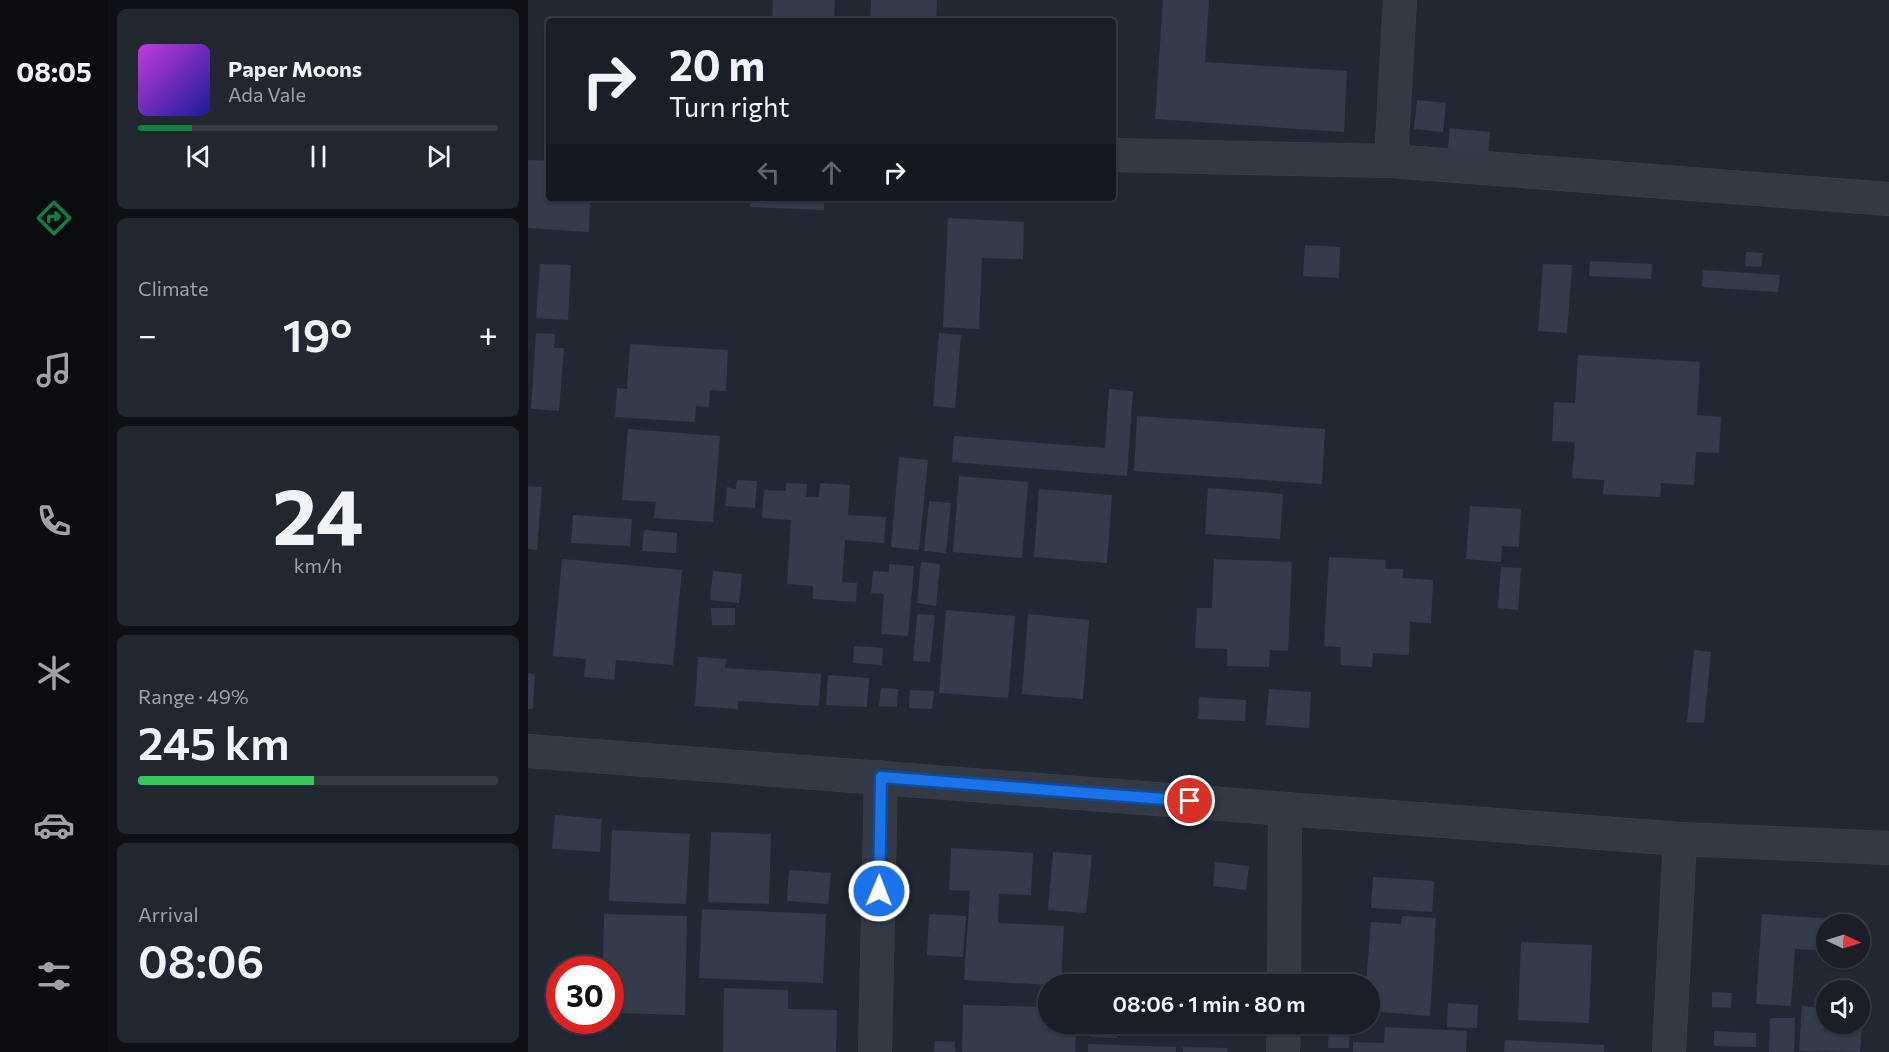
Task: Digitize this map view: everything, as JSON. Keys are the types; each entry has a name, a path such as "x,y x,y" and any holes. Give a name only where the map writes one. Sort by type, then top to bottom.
{"street":[{"path":"1392,161 1400,0"},
{"path":"1116,155 1392,161 1889,199"},
{"path":"528,751 1680,839 1889,848"},
{"path":"875,1052 881,777"},
{"path":"1284,974 1286,809"},
{"path":"1669,1052 1680,839"},
{"path":"1283,1052 1284,1034"}],"building":[{"path":"773,0 835,0 834,18 772,18"},
{"path":"871,0 937,0 936,18 870,18"},
{"path":"1163,0 1209,0 1205,62 1347,71 1344,132 1155,119"},
{"path":"1417,100 1446,103 1443,132 1414,129"},
{"path":"1450,128 1490,132 1488,152 1448,148"},
{"path":"528,160 546,161 546,201 590,201 589,232 528,228"},
{"path":"751,201 824,201 824,210 750,207"},
{"path":"948,218 1024,222 1023,259 982,258 979,329 943,327"},
{"path":"1305,245 1340,247 1339,278 1303,276"},
{"path":"1746,252 1763,253 1761,267 1745,266"},
{"path":"1590,261 1652,264 1651,279 1589,276"},
{"path":"540,264 571,265 568,320 536,318"},
{"path":"1543,264 1572,265 1567,333 1538,331"},
{"path":"1703,270 1780,275 1778,292 1702,287"},
{"path":"536,333 555,334 554,348 564,348 559,411 531,409"},
{"path":"939,333 961,335 955,408 933,406"},
{"path":"630,344 728,350 726,391 710,390 709,407 696,406 695,422 615,417 617,388 627,389"},
{"path":"1578,355 1700,362 1697,415 1721,417 1719,453 1696,452 1694,485 1661,483 1660,497 1603,494 1604,480 1572,478 1575,442 1552,441 1554,402 1575,403"},
{"path":"1109,389 1133,391 1127,476 952,462 954,436 1105,448"},
{"path":"1137,416 1325,429 1322,484 1134,471"},
{"path":"628,429 720,436 713,522 654,518 656,502 622,500"},
{"path":"899,457 928,460 919,550 891,547"},
{"path":"959,476 1028,482 1022,558 953,552"},
{"path":"737,480 757,481 755,508 725,506 727,487 736,489"},
{"path":"786,483 807,484 806,497 819,497 820,483 850,485 848,515 886,517 884,543 845,540 842,582 857,583 856,602 813,599 813,586 787,584 791,520 762,518 764,490 786,491"},
{"path":"528,486 542,487 537,550 528,549"},
{"path":"1208,488 1283,494 1280,539 1205,534"},
{"path":"1039,489 1112,495 1107,563 1034,557"},
{"path":"929,501 951,503 946,553 924,551"},
{"path":"1470,506 1521,509 1519,547 1502,546 1501,562 1466,559"},
{"path":"573,515 632,519 630,546 571,543"},
{"path":"644,530 677,533 676,553 642,551"},
{"path":"1329,557 1386,560 1385,569 1403,569 1403,578 1433,580 1431,623 1410,622 1409,655 1373,653 1372,667 1341,665 1341,647 1324,646"},
{"path":"562,559 682,570 673,665 616,660 614,680 584,677 586,659 553,656"},
{"path":"1214,559 1292,562 1288,651 1270,650 1269,667 1227,666 1227,649 1195,648 1197,608 1212,608"},
{"path":"921,562 940,564 936,606 917,603"},
{"path":"889,564 914,566 908,636 881,634 884,594 871,593 873,571 889,572"},
{"path":"1501,567 1521,568 1518,610 1498,608"},
{"path":"713,571 742,574 739,603 710,600"},
{"path":"711,608 735,608 735,625 712,625"},
{"path":"946,610 1015,616 1008,698 939,693"},
{"path":"917,614 935,615 930,662 913,661"},
{"path":"1028,614 1089,620 1083,699 1022,694"},
{"path":"854,646 883,648 882,665 853,663"},
{"path":"1694,650 1711,652 1704,723 1687,722"},
{"path":"698,657 726,659 725,668 821,674 819,706 738,701 738,709 695,706"},
{"path":"528,673 535,674 533,709 528,709"},
{"path":"828,675 869,678 867,707 826,705"},
{"path":"881,688 898,689 897,707 879,706"},
{"path":"1269,689 1311,692 1309,728 1266,725"},
{"path":"910,690 934,691 932,709 909,708"},
{"path":"1199,697 1246,700 1245,721 1198,719"},
{"path":"555,815 602,819 600,852 552,849"},
{"path":"612,830 690,834 686,904 609,901"},
{"path":"711,832 771,834 769,904 708,902"},
{"path":"951,848 1033,853 1031,895 999,894 998,923 1064,926 1062,974 1038,974 1038,984 964,980 970,891 949,890"},
{"path":"1053,852 1092,855 1086,913 1048,910"},
{"path":"1215,862 1249,866 1246,890 1213,886"},
{"path":"789,870 831,873 828,904 787,901"},
{"path":"1373,877 1434,881 1432,912 1371,908"},
{"path":"702,909 826,914 823,983 699,978"},
{"path":"604,914 687,916 685,1015 624,1013 624,956 603,956"},
{"path":"929,914 966,916 963,957 927,955"},
{"path":"1762,914 1816,918 1816,950 1795,949 1791,1006 1756,1004"},
{"path":"1402,916 1436,918 1430,1016 1380,1012 1380,974 1367,974 1371,922 1401,924"},
{"path":"1521,942 1592,945 1589,1023 1518,1020"},
{"path":"724,988 788,990 788,1009 837,1010 836,1052 723,1052"},
{"path":"1712,992 1732,993 1731,1008 1712,1007"},
{"path":"1448,1003 1478,1005 1477,1028 1447,1027"},
{"path":"963,1005 1038,1007 1038,1034 1076,1034 1075,1052 962,1052"},
{"path":"1802,1006 1816,1007 1816,1034 1861,1034 1860,1052 1799,1051"},
{"path":"1770,1018 1795,1018 1794,1052 1769,1052"},
{"path":"1385,1027 1467,1031 1466,1052 1353,1052 1353,1042 1384,1043"},
{"path":"1714,1031 1756,1033 1756,1047 1714,1046"},
{"path":"1090,1034 1117,1034 1117,1038 1090,1037"},
{"path":"1329,1034 1350,1034 1349,1048 1328,1048"},
{"path":"1505,1040 1604,1045 1604,1052 1504,1052"},
{"path":"935,1041 955,1042 955,1052 934,1052"},
{"path":"1088,1044 1176,1047 1176,1052 1088,1052"},
{"path":"1183,1047 1227,1048 1227,1052 1183,1052"}],"route":[{"path":"879,891 881,777 1190,801"}]}
